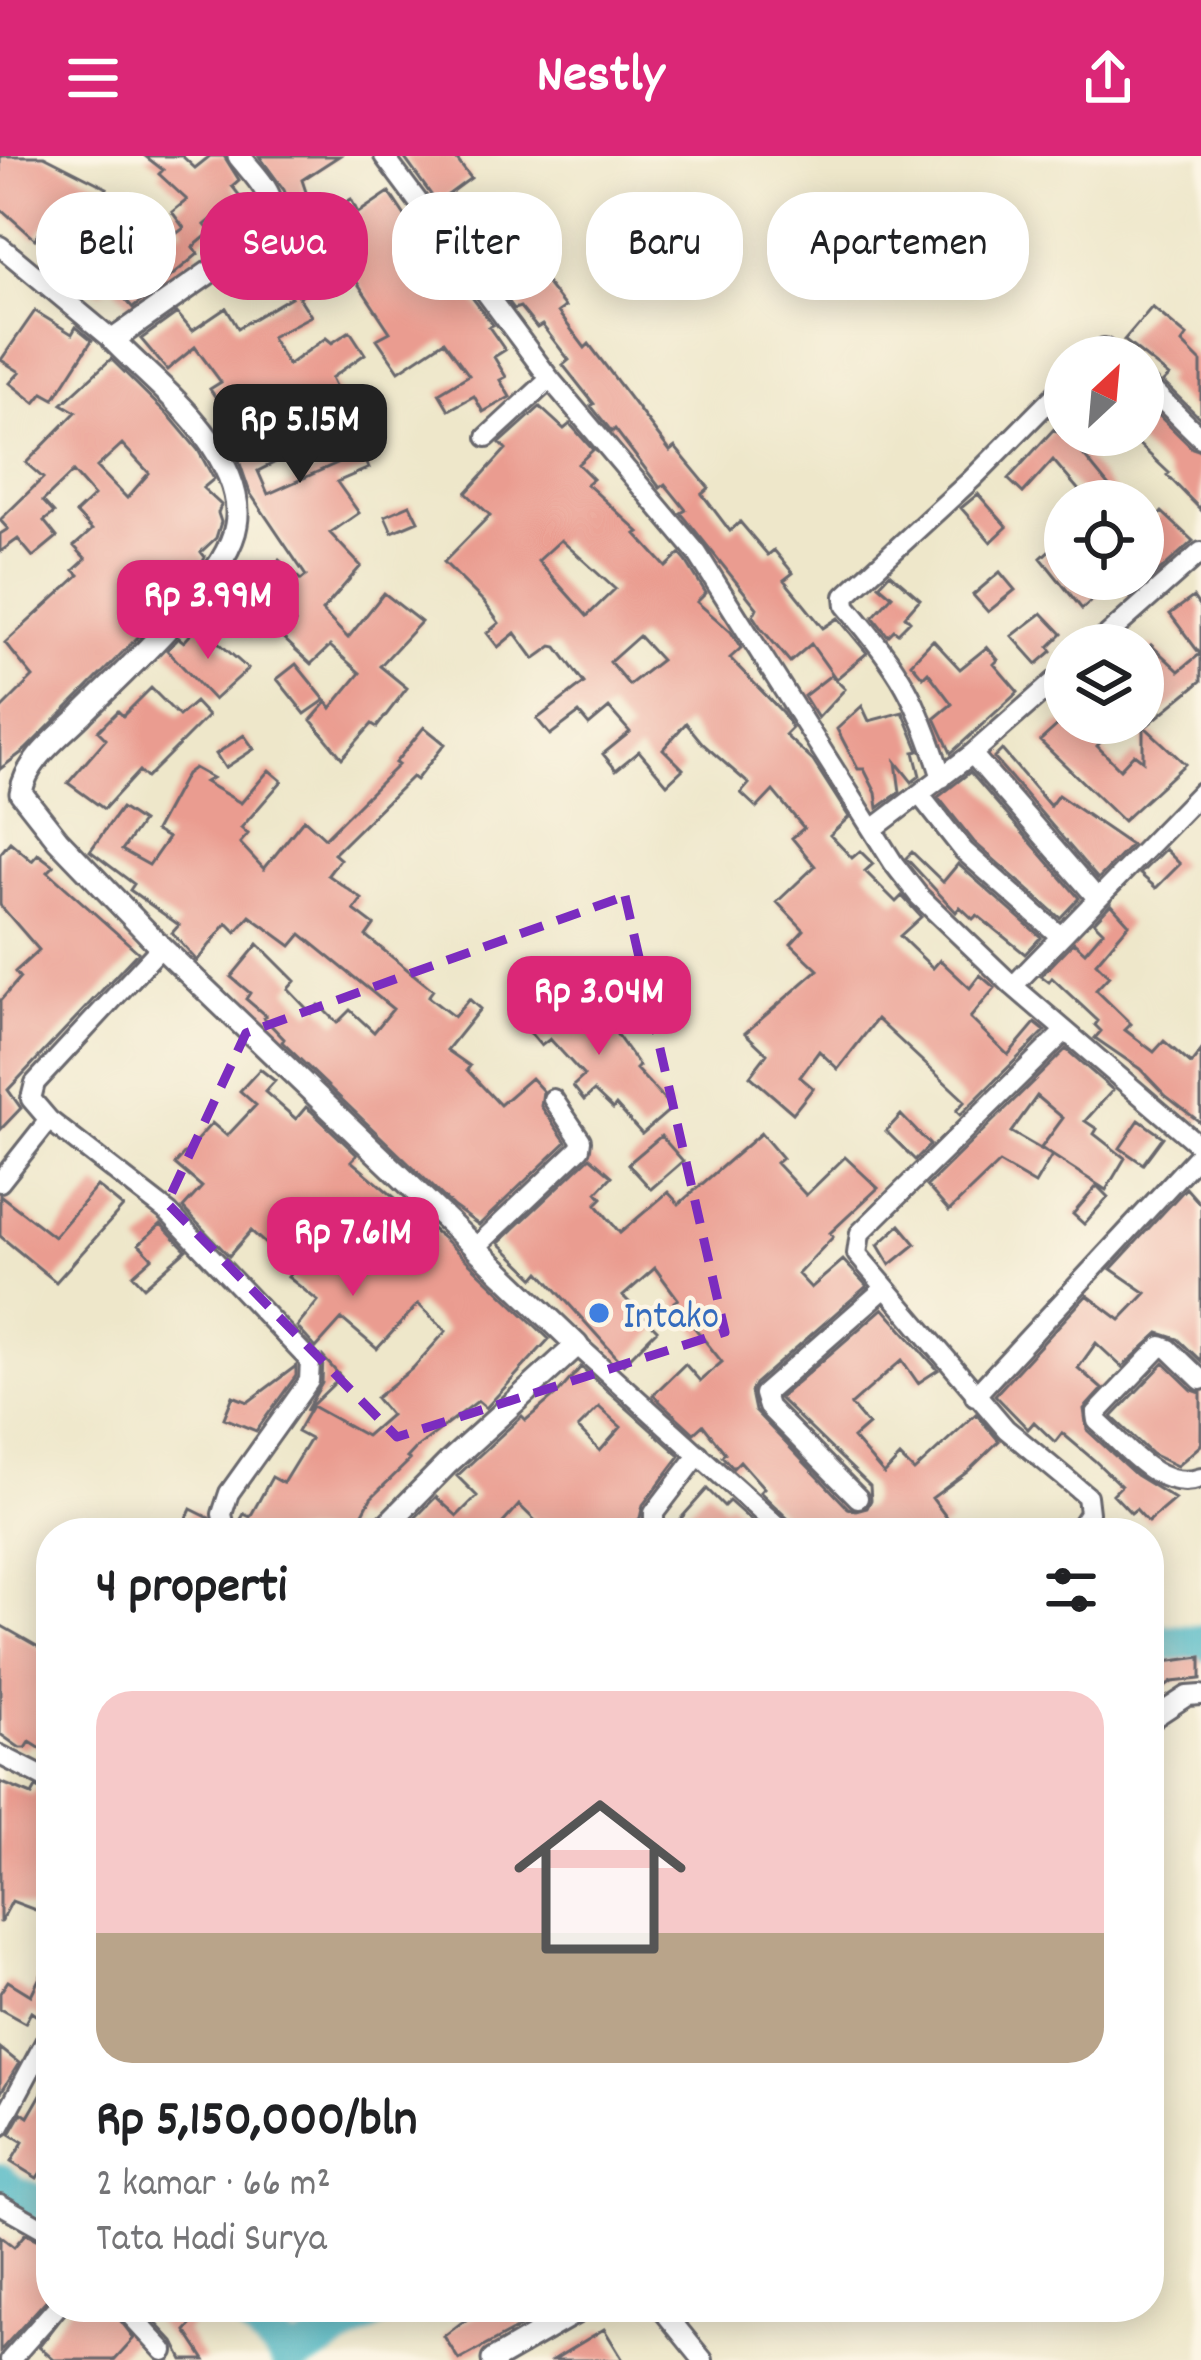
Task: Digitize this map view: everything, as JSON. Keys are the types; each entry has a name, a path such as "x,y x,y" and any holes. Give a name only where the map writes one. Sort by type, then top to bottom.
{"street":[{"path":"113,340 271,225 275,212 268,192 239,156"},
{"path":"384,156 550,379 697,553 919,896 1013,986 1201,1149 975,1396"},
{"path":"0,246 113,340 180,406 212,445 236,498 235,532 216,571 33,764 10,796 287,1071 769,1518"},
{"path":"487,437 550,379"},
{"path":"1164,402 1201,438"},
{"path":"941,778 921,711 902,676 846,606 844,596 1044,406"},
{"path":"1120,624 1201,552"},
{"path":"873,829 972,754 1044,691"},
{"path":"972,754 1097,898"},
{"path":"1013,986 1201,792"},
{"path":"919,794 964,851 1060,937"},
{"path":"161,947 35,1083 31,1099 49,1120 169,1213 310,1361 309,1381 229,1493 223,1518"},
{"path":"1065,1031 860,1233 857,1254 1006,1430 1087,1496 1086,1518"},
{"path":"477,1246 580,1148 580,1140 553,1099"},
{"path":"0,1182 49,1120"},
{"path":"858,1498 768,1407 764,1394 885,1288"},
{"path":"394,1518 577,1345"},
{"path":"1201,1380 1160,1346 1096,1414 1097,1421 1164,1478 1179,1483 1201,1478"},
{"path":"654,1518 699,1454"},
{"path":"1164,1711 1187,1696 1201,1695"},
{"path":"0,1755 36,1773"},
{"path":"0,2126 36,2074"},
{"path":"0,2204 36,2224"},
{"path":"10,2360 44,2322"},
{"path":"137,2322 164,2351"},
{"path":"493,2360 559,2322"},
{"path":"672,2322 703,2360"}],"highlighted area":[{"path":"625,896 725,1332 397,1437 167,1203 246,1033"}],"building":[{"path":"0,156 44,156 107,188 104,192 36,192 35,239 0,208"},
{"path":"145,156 182,156 195,168 210,156 224,156 239,180 232,186 237,192 200,192 200,241 193,247 198,254 176,272 176,234 184,228 176,209 187,200"},
{"path":"259,156 339,156 302,180 306,192 284,190"},
{"path":"403,156 454,156 471,178 452,192 429,192"},
{"path":"389,192 392,196 392,300 474,300 505,350 494,357 506,377 500,380 510,397 483,412 474,396 449,410 439,393 469,375 444,341 399,371 377,339 390,332 368,299 368,206"},
{"path":"286,300 301,300 311,316 271,337 288,365 326,338 332,343 350,331 365,354 331,378 353,423 258,471 268,494 362,452 369,468 337,482 359,513 330,533 361,566 322,611 348,638 384,593 421,622 380,666 407,688 377,727 372,724 342,758 311,720 327,702 331,708 360,673 330,646 311,664 282,637 295,623 258,577 279,560 301,580 306,576 250,493 239,461 249,456 210,389 221,382 195,347 167,370 141,339 177,313 192,331 226,308 238,328"},
{"path":"507,300 560,300 565,307 558,312 585,348 589,344 670,451 675,447 709,488 702,494 730,531 740,522 768,555 774,550 793,573 784,580 823,628 838,618 867,653 836,679 811,644 790,662 753,616 757,608 681,513 686,510 665,484 660,488 591,406 594,404 563,365 569,360 542,325 537,328 520,307 514,309"},
{"path":"1152,307 1187,336 1182,343 1201,362 1201,419 1164,383 1169,376 1164,372 1164,336 1127,336"},
{"path":"35,311 72,334 76,327 92,340 54,399 43,393 35,403 10,383 20,372 1,360"},
{"path":"111,359 198,450 214,479 203,488 221,505 221,522 216,538 201,552 202,564 173,592 177,595 160,615 25,750 0,769 0,710 33,677 5,643 79,575 74,570 86,559 74,546 92,530 76,513 94,496 73,472 43,501 54,513 44,521 57,537 33,557 18,539 0,552 0,534 8,529 0,520 43,478 26,463 76,412 62,404","holes":["122,444 149,473 127,498 97,467"]},
{"path":"540,407 564,429 570,424 593,450 578,464 593,479 587,484 639,532 636,534 666,567 680,554 686,561 706,593 697,602 731,632 741,648 730,658 782,712 792,728 785,735 813,761 849,817 830,835 852,858 860,851 873,864 865,871 896,902 902,896 921,917 900,936 933,968 940,960 970,988 980,975 995,988 970,1018 1008,1055 1035,1023 1045,1031 960,1115 956,1111 965,1101 877,1019 838,1069 819,1051 800,1077 813,1088 793,1113 750,1076 767,1054 745,1033 818,970 791,944 804,930 777,902 815,866 792,838 804,828 773,791 757,808 741,793 749,784 686,723 663,749 683,769 667,784 639,751 616,770 603,754 630,732 609,708 589,725 579,713 550,735 537,719 584,683 557,647 534,659 515,633 498,647 487,633 499,623 444,562 490,515 466,493 506,449 500,443","holes":["561,540 615,589 587,616 538,561","639,636 661,660 629,685 610,662"]},
{"path":"1164,421 1201,451 1201,510 1151,456 1164,456"},
{"path":"1044,440 1044,456 1084,456 1104,480 1070,480 1053,460 1023,493 1008,479"},
{"path":"978,494 1007,527 991,542 961,508"},
{"path":"410,505 418,521 392,532 385,516"},
{"path":"1164,514 1193,541 1164,567"},
{"path":"1000,572 1015,590 988,612 973,595"},
{"path":"890,573 920,599 905,616 910,621 888,636 873,617 892,596 879,585"},
{"path":"1193,597 1201,608 1201,681 1164,711 1164,657 1179,671 1200,654 1170,614"},
{"path":"1042,613 1052,624 1044,624 1044,658 1037,664 1012,636"},
{"path":"199,625 248,669 214,700 167,650 179,638 184,642"},
{"path":"933,640 960,669 987,647 998,660 994,664 1018,692 951,753 935,718 952,704 928,672 923,677 911,663"},
{"path":"296,664 325,700 305,714 277,679"},
{"path":"831,675 845,689 818,718 804,696"},
{"path":"151,688 179,716 195,702 208,716 146,778 139,771 104,809 68,783 106,739 98,731 118,711 123,716"},
{"path":"862,706 869,721 903,712 919,751 914,752 920,776 912,782 896,762 900,792 878,808 864,769 858,769 837,729"},
{"path":"424,727 445,744 416,780 412,777 334,854 340,859 328,875 362,899 354,910 374,925 366,936 433,990 428,997 454,1017 469,999 480,1009 447,1050 470,1066 467,1070 500,1105 531,1078 543,1091 541,1106 566,1142 479,1225 454,1207 282,1042 266,1016 246,999 250,993 231,977 258,944 295,981 288,989 311,1013 319,1005 337,1023 350,1010 374,1032 393,1009 301,934 291,946 250,916 236,932 227,923 197,961 172,933 179,925 130,890 134,884 90,851 121,808 142,822 122,850 149,865 168,838 155,831 186,774 194,768 212,778 205,782 241,803 269,770 282,781 241,828 248,834 240,843 264,869 304,819 325,838 398,765 395,763"},
{"path":"244,735 254,749 225,768 216,754"},
{"path":"1044,737 1044,744 1099,744 1120,769 1134,754 1143,761 1143,744 1163,744 1185,764 1123,821 1040,741"},
{"path":"1002,750 1050,806 1058,795 1131,845 1098,879 994,758"},
{"path":"970,772 1079,898 1060,918 974,842 938,797"},
{"path":"10,842 32,861 38,854 54,866 48,872 138,952 8,1090 21,1108 0,1130 0,1001 20,978 15,972 39,950 0,905 0,854"},
{"path":"1165,849 1180,864 1156,888 1140,874"},
{"path":"912,852 943,882 958,864 1041,937 1025,954 977,915 973,919 960,907 956,912 906,858"},
{"path":"1111,904 1129,924 1096,963 1109,976 1096,990 1131,1024 1125,1030 1154,1052 1164,1041 1191,1064 1201,1051 1201,1123 1140,1069 1095,1038 1101,1031 1095,1025 1098,1021 1052,978 1049,982 1041,976 1074,942 1085,952 1103,931 1094,922"},
{"path":"570,981 605,1018 639,1066 636,1069 672,1108 642,1134 616,1105 613,1109 594,1091 584,1100 573,1086 584,1076 550,1039 541,1046 527,1029 561,1001 555,994"},
{"path":"1066,1049 1113,1090 1085,1121 1125,1158 1106,1190 1052,1155 1035,1184 999,1163 949,1211 927,1186","holes":["1037,1096 1063,1118 1041,1148 1051,1155 1011,1132"]},
{"path":"260,1069 275,1081 265,1092 296,1119 306,1107 311,1111 357,1155 351,1161 443,1238 549,1339 486,1408 478,1401 417,1447 371,1498 361,1518 242,1518 244,1514 250,1517 272,1477 283,1483 310,1439 297,1432 312,1406 366,1436 390,1415 376,1398 413,1368 446,1331 418,1304 377,1349 342,1319 316,1348 297,1327 318,1301 288,1277 294,1270 251,1231 229,1256 183,1208 202,1187 175,1164 212,1123 227,1136 256,1105 240,1091"},
{"path":"901,1115 930,1145 915,1160 886,1131"},
{"path":"1139,1120 1163,1137 1143,1164 1120,1148"},
{"path":"761,1133 782,1158 776,1163 806,1195 845,1157 878,1188 830,1233 833,1237 798,1274 811,1288 843,1260 867,1286 751,1392 755,1411 848,1508 867,1508 870,1486 779,1398 883,1308 938,1370 918,1383 902,1360 851,1405 868,1425 853,1438 884,1474 900,1457 914,1471 976,1414 999,1441 932,1498 947,1518 787,1518 760,1492 764,1488 740,1461 733,1468 722,1456 725,1453 703,1425 694,1433 653,1395 685,1364 700,1381 722,1362 674,1302 678,1299 655,1268 623,1296 657,1330 623,1364 540,1272 535,1278 499,1243 590,1157 612,1176 597,1192 602,1198 596,1204 620,1233 668,1192 679,1204"},
{"path":"661,1136 683,1161 651,1189 628,1164"},
{"path":"97,1186 123,1207 56,1282 0,1236 0,1195 54,1237"},
{"path":"1097,1186 1108,1197 1084,1224 1073,1214"},
{"path":"1186,1188 1201,1205 1201,1361 1178,1339 1159,1333 1122,1367 1096,1343 1078,1368 1102,1389 1084,1409 1087,1430 1136,1475 1175,1499 1153,1518 1144,1518 1136,1509 1131,1513 1113,1494 1121,1486 1062,1433 1055,1442 1034,1422 1028,1429 995,1395 1087,1295 1120,1320 1146,1293 1111,1269"},
{"path":"161,1224 186,1250 144,1287 133,1275 152,1258 139,1244"},
{"path":"900,1225 916,1244 890,1265 878,1245"},
{"path":"323,1357 341,1377 306,1411 322,1383"},
{"path":"1164,1363 1201,1393 1201,1445 1177,1466 1152,1454 1112,1417"},
{"path":"296,1366 296,1376 256,1431 224,1418 233,1396 248,1402"},
{"path":"581,1367 680,1456 643,1505 640,1518 532,1518 519,1505 507,1518 415,1518 436,1497 457,1516 477,1496 457,1476 522,1416 526,1420","holes":["599,1407 621,1427 600,1451 578,1428"]},
{"path":"707,1489 724,1506 729,1501 748,1518 681,1518"},
{"path":"191,1509 209,1518 187,1518"},
{"path":"0,1625 36,1645 36,1746 30,1742 20,1748 0,1734"},
{"path":"1201,1657 1201,1679 1172,1682 1164,1688 1164,1662"},
{"path":"0,1782 32,1795 36,1788 36,1910 12,1901 0,1923"},
{"path":"8,1981 31,1995 36,1985 36,2015 31,2012 25,2023 0,2009 0,1993"},
{"path":"0,2048 19,2063 0,2094"},
{"path":"36,2103 36,2177 11,2162 23,2142 10,2134 22,2113 28,2117"},
{"path":"25,2234 36,2239 36,2311 0,2351 0,2236 14,2247"},
{"path":"58,2322 122,2322 134,2338 114,2360 54,2360 39,2347"},
{"path":"155,2322 194,2322 186,2331 205,2360 183,2360"},
{"path":"529,2322 459,2360 444,2336 461,2323"},
{"path":"604,2329 623,2360 553,2360"}],"waterway":[{"path":"1164,1642 1201,1643"},
{"path":"0,2181 13,2193 36,2201"},
{"path":"253,2322 292,2358"},
{"path":"289,2360 356,2322"}],"place":[{"name":"Intako","path":"599,1313"}]}
